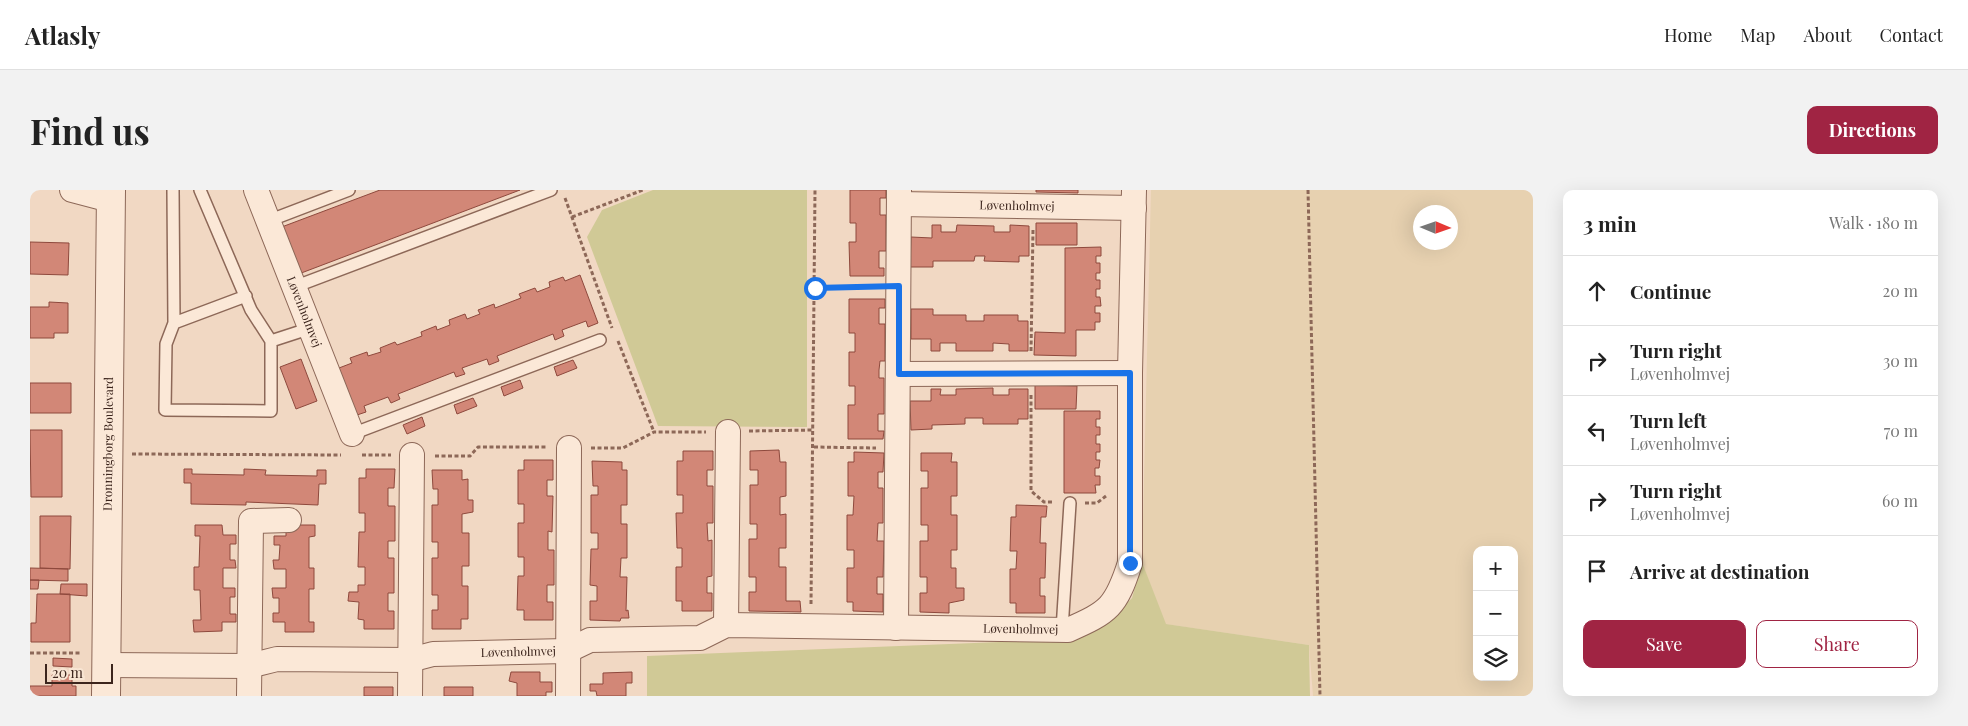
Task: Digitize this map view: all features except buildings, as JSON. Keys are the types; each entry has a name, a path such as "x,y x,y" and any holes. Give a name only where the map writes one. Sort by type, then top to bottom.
{"street":[{"path":"72,190 111,195"},
{"name":"Løvenholmvej","path":"256,190 311,328 352,445"},
{"name":"Dronningborg Boulevard","path":"106,696 111,195"},
{"name":"Løvenholmvej","path":"106,665 249,666 277,659 410,660 433,654 567,651 590,640 700,638 726,625 811,628 1068,630 1100,617 1120,594 1130,563 1130,373 1134,199 899,197 896,628"},
{"path":"899,374 1130,373"},
{"path":"726,625 728,432"},
{"name":"Løvenholmvej","path":"568,696 569,448"},
{"path":"410,696 412,456"},
{"path":"249,696 251,521 289,520"}],"lane":[{"path":"173,190 174,323 166,344 165,410 271,410 271,341 251,310 200,190"},
{"path":"268,221 349,190"},
{"path":"294,287 551,190"},
{"path":"174,323 246,296"},
{"path":"271,341 311,328"},
{"path":"352,445 600,340"},
{"path":"1062,630 1070,503"}],"path":[{"path":"562,190 612,328 654,432"},
{"path":"572,217 642,190"},
{"path":"811,628 815,190"},
{"path":"1308,190 1320,696"},
{"path":"815,288 899,286"},
{"path":"352,445 412,456 470,456 478,447 624,448 654,432 814,430"},
{"path":"814,447 898,449"},
{"path":"124,454 342,455"},
{"path":"30,653 89,653 106,665"}],"shaded area":[{"path":"653,190 807,190 807,427 658,426 587,237 602,210"},
{"path":"1151,190 1533,190 1533,696 1313,696 1309,645 1165,624 1142,562"},
{"path":"1142,562 1166,624 1309,645 1310,696 647,696 647,656 1073,639 1110,620 1132,598"}],"route":[{"path":"815,288 899,286 899,374 1130,373 1130,563"}]}
